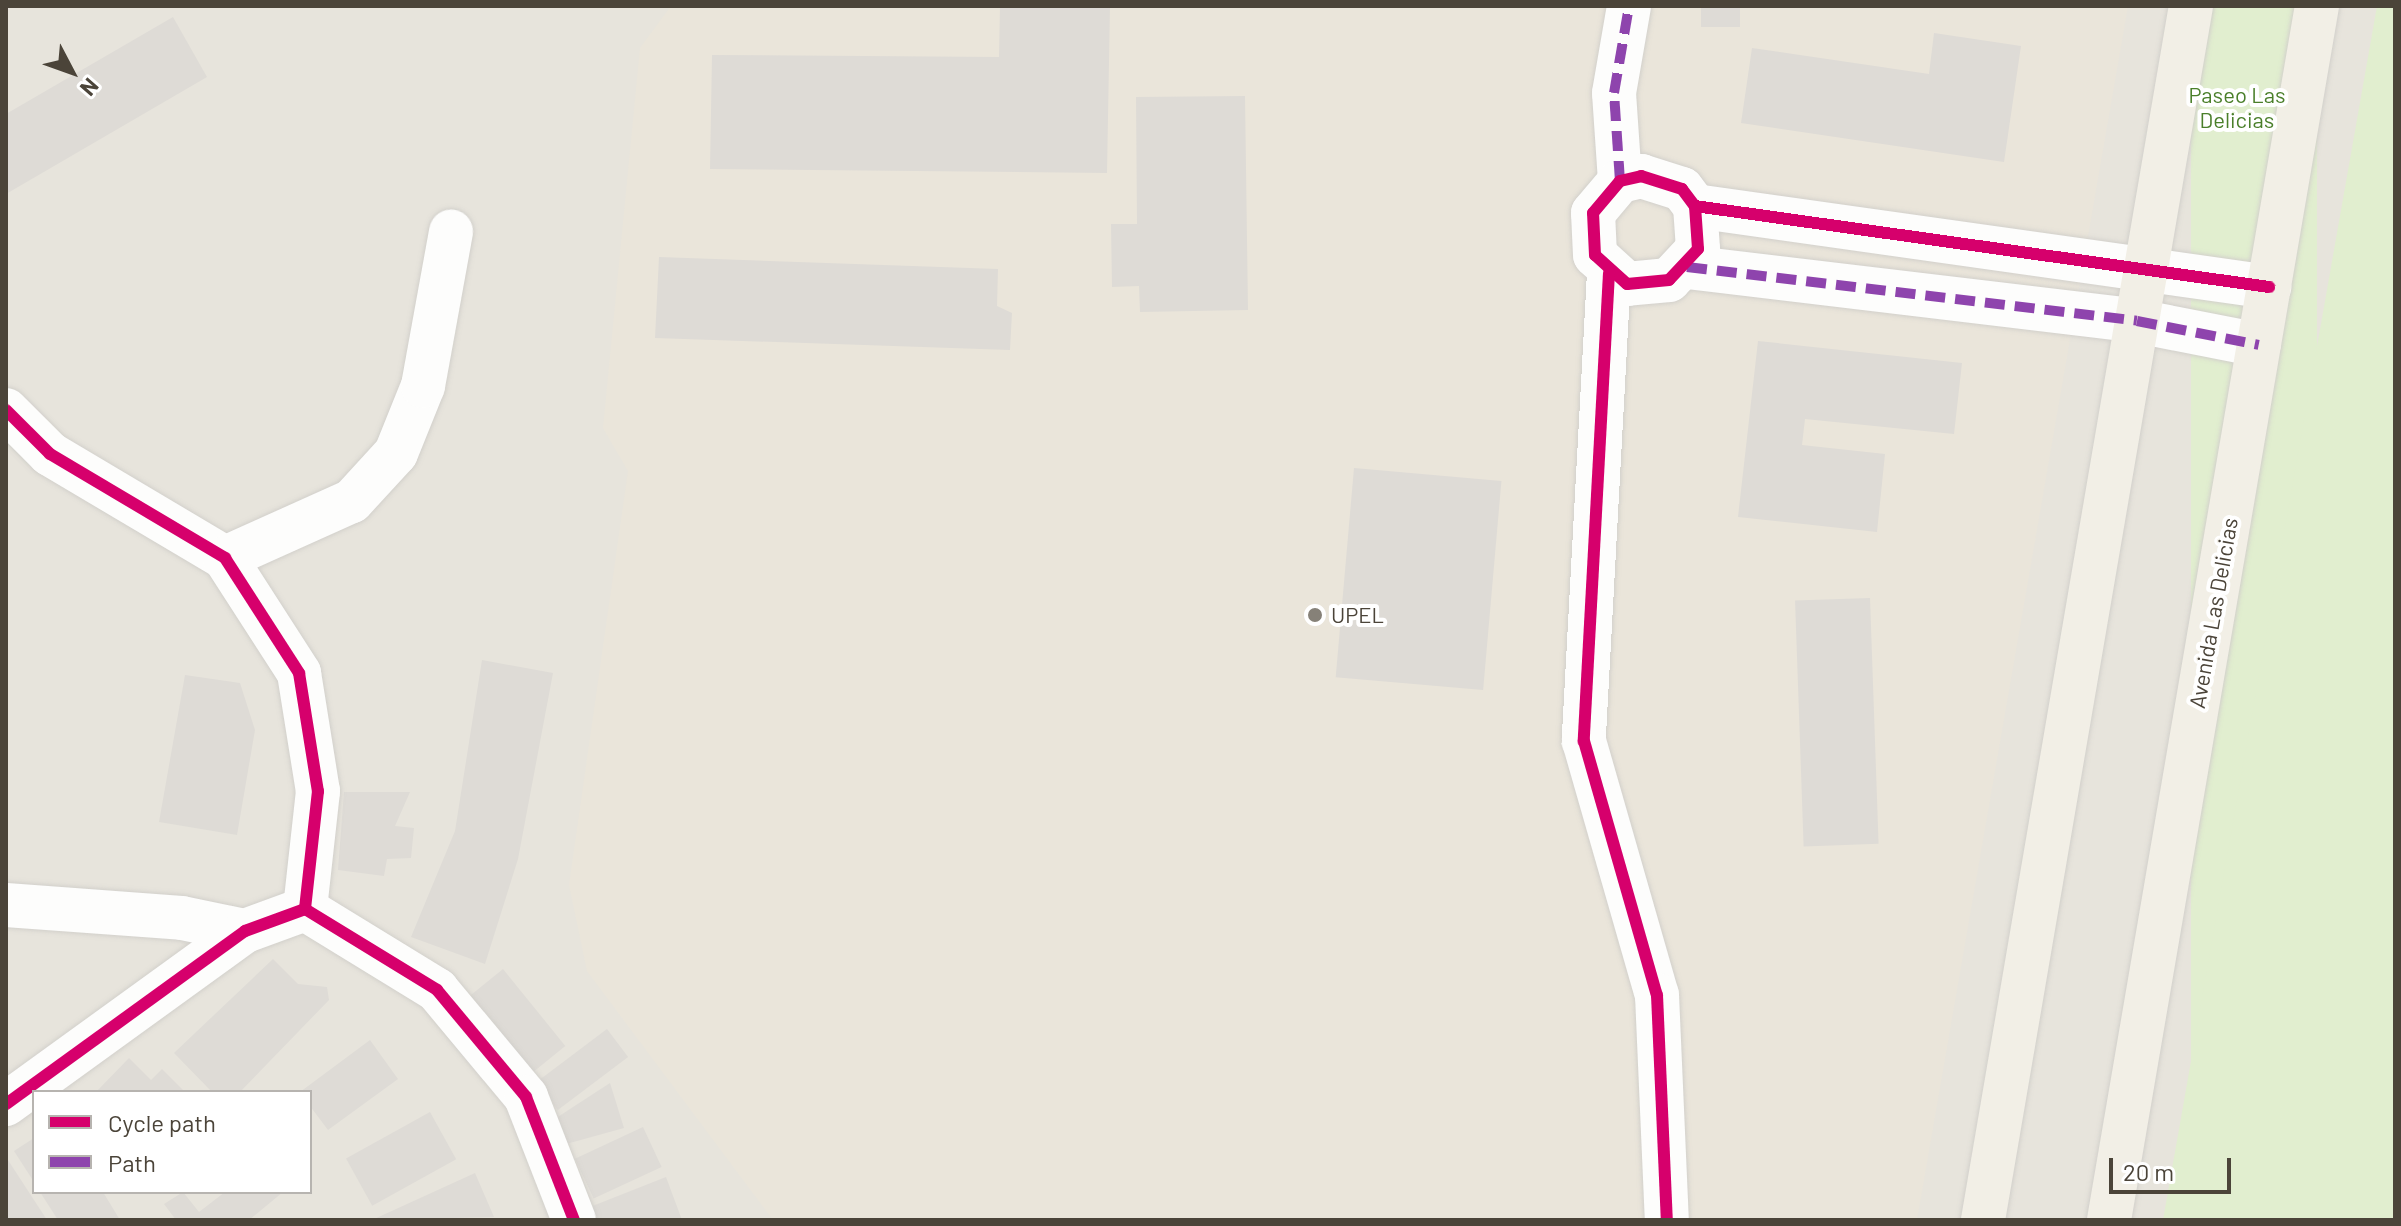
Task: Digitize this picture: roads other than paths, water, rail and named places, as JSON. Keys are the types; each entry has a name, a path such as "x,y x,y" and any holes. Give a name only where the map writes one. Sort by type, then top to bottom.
{"main road":[{"path":"1983,1220 2191,6"},
{"name":"Avenida Las Delicias","path":"2109,1220 2317,6"}],"street":[{"path":"1620,181 1614,93 1629,6"},
{"path":"1695,206 1698,249 1687,267 1649,287 1609,273 1595,255 1591,224 1604,194 1620,181 1663,178 1695,206 1925,244 2146,268 2269,287"},
{"path":"225,558 352,501 396,453 423,386 451,232"},
{"path":"1687,267 2137,321 2259,345"},
{"path":"1609,273 1584,741 1657,995 1667,1220"},
{"path":"6,410 50,454 225,558 299,673 318,791 305,909"},
{"path":"6,905 182,918 245,931"},
{"path":"6,1104 245,931 305,909"},
{"path":"305,909 437,990 526,1097 574,1220"}],"place":[{"name":"UPEL","path":"1315,615"}],"park label":[{"name":"Paseo Las Delicias","path":"2237,106"}]}
